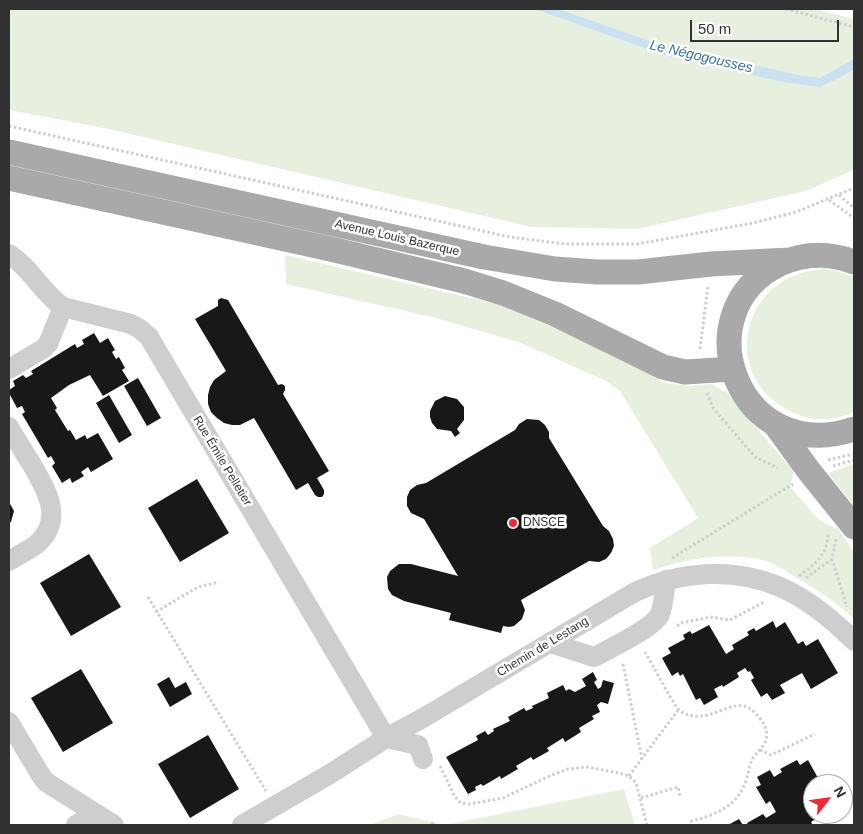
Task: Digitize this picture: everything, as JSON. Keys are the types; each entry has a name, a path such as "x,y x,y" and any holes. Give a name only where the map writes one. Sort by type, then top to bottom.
{"main road":[{"name":"Avenue Louis Bazerque","path":"9,152 484,257 555,269 638,272 711,264 790,260"},
{"name":"Avenue Louis Bazerque","path":"9,178 464,280 555,314 663,367 685,372 733,369"},
{"path":"850,254 807,256 790,260 772,268 757,280 744,295 735,312 730,331 729,350 733,369 742,391 756,409 774,423 794,432 816,436 838,434 854,428"},
{"path":"774,423 808,471 844,529"}],"street":[{"path":"9,254 26,268 55,302 63,307 48,344 9,370"},
{"name":"Rue Émile Pelletier","path":"63,307 131,324 149,337 386,738"},
{"path":"9,427 46,488 52,513 50,525 38,543 9,561"},
{"name":"Chemin de Lestang","path":"242,825 635,592 666,580 690,575 712,574 738,576 791,585 809,603 848,635"},
{"path":"550,643 594,657 652,624 660,615 666,580"},
{"path":"9,722 46,782 114,825"},
{"path":"386,738 418,745 431,761"},
{"path":"76,825 95,814"}],"path":[{"path":"786,9 854,27"},
{"path":"9,126 491,233 565,244 637,244 753,223 796,212 829,200 854,188"},
{"path":"838,195 854,208"},
{"path":"829,200 854,218"},
{"path":"827,460 854,454"},
{"path":"825,469 854,460"},
{"path":"666,580 666,562 801,479"},
{"path":"791,585 821,558 827,544 827,528"},
{"path":"844,529 836,539 832,559 848,608 848,635"},
{"path":"791,585 800,582 832,559"},
{"path":"156,612 198,587 219,582"},
{"path":"148,597 275,806"},
{"path":"673,628 681,623 710,617 730,620 768,600"},
{"path":"627,639 678,710 689,715 700,716 711,715 739,705 748,707 762,722 766,731 766,740 752,759 747,779 741,792 732,803 713,815 688,822"},
{"path":"627,639 642,759"},
{"path":"629,776 678,710"},
{"path":"760,750 771,755 815,734"},
{"path":"431,761 455,797 461,803 470,804 503,798 568,769 587,768 619,773 629,776 636,784 647,825"},
{"path":"641,798 678,787 680,796"}],"green space":[{"path":"9,9 815,9 854,19 854,170 806,191 637,229 532,227 109,129 9,110"},
{"path":"285,255 501,305 579,338 643,369 664,383 690,386 711,384 728,393 736,405 794,471 790,487 819,520 839,530 854,552 854,619 823,594 764,560 731,556 705,558 653,570 650,548 698,518 620,391 606,381 519,342 432,317 286,284"},
{"path":"824,269 854,277 854,412 841,417 812,419 799,415 773,400 756,380 748,356 748,332 756,309 772,290 795,275"},
{"path":"854,464 854,506 828,473"},
{"path":"624,789 635,825 445,825"},
{"path":"398,814 445,825 370,825"}],"water":[{"name":"Le Négogousses","path":"535,9 558,9 655,43 803,76 820,78 854,59 854,69 820,87 783,82 664,55"}],"building":[{"path":"221,298 228,300 278,385 282,384 285,386 283,394 329,471 317,478 324,490 322,497 315,495 308,483 296,490 254,418 240,425 232,425 224,423 211,412 208,404 210,387 214,380 226,371 195,319 218,306 218,300"},
{"path":"94,333 100,343 108,338 115,350 112,352 116,359 119,357 125,368 122,370 129,381 103,396 90,375 69,385 51,398 57,408 55,410 76,440 85,435 87,439 98,433 113,459 91,472 88,467 81,472 84,476 72,483 70,478 62,483 52,466 55,463 51,456 48,458 22,414 25,412 22,406 17,408 9,390 15,386 13,381 23,375 26,378 33,374 31,371 75,344 77,348 84,344 82,340"},
{"path":"138,378 161,418 147,426 124,386"},
{"path":"109,395 132,435 119,443 96,403"},
{"path":"445,396 457,399 464,407 464,420 457,429 460,433 455,437 451,431 437,429 430,417 430,411 435,401"},
{"name":"DNSCE","path":"527,419 539,420 545,425 549,432 549,438 603,526 609,531 614,546 611,553 606,559 599,562 589,561 521,600 525,610 522,619 514,626 503,626 501,633 449,620 451,613 404,601 392,595 388,589 387,577 390,571 399,564 411,564 458,576 424,519 411,513 407,506 407,497 410,490 417,485 426,483 515,430 519,424"},
{"path":"197,479 229,533 180,562 148,508"},
{"path":"9,502 14,511 9,523"},
{"path":"89,554 121,607 71,636 40,583"},
{"path":"773,621 776,628 785,622 798,644 803,641 806,646 818,639 838,673 811,689 802,673 780,685 785,693 772,700 767,693 761,697 751,680 754,678 750,671 748,672 745,668 737,673 739,677 723,687 722,685 714,689 718,697 704,705 700,698 696,700 683,674 680,676 678,672 672,676 662,658 671,653 668,648 685,639 683,635 690,631 692,634 709,625 726,654 734,649 732,645 749,635 747,632 754,628 756,631"},
{"path":"81,669 113,723 63,752 31,698"},
{"path":"593,672 597,680 594,682 598,689 601,687 603,680 614,683 608,704 601,702 597,705 600,712 592,716 594,719 579,728 581,732 565,742 563,738 547,748 549,751 533,760 531,757 516,766 518,769 501,779 500,776 483,786 481,784 475,787 476,790 468,794 446,757 478,740 476,736 485,731 488,735 494,731 493,729 510,721 508,717 524,708 526,711 533,708 532,706 549,698 547,693 563,685 566,691 569,689 575,692 586,686 582,679"},
{"path":"169,677 175,688 186,682 192,694 170,707 157,684"},
{"path":"208,735 239,789 190,818 158,764"},
{"path":"797,760 800,765 808,760 816,774 803,774 803,824 813,825 748,825 747,823 763,814 766,818 776,812 770,801 766,804 756,787 761,785 757,777 770,770 774,777 782,772 780,769"},
{"path":"739,819 743,825 728,825"}],"place":[{"name":"DNSCE","path":"513,523"}]}
